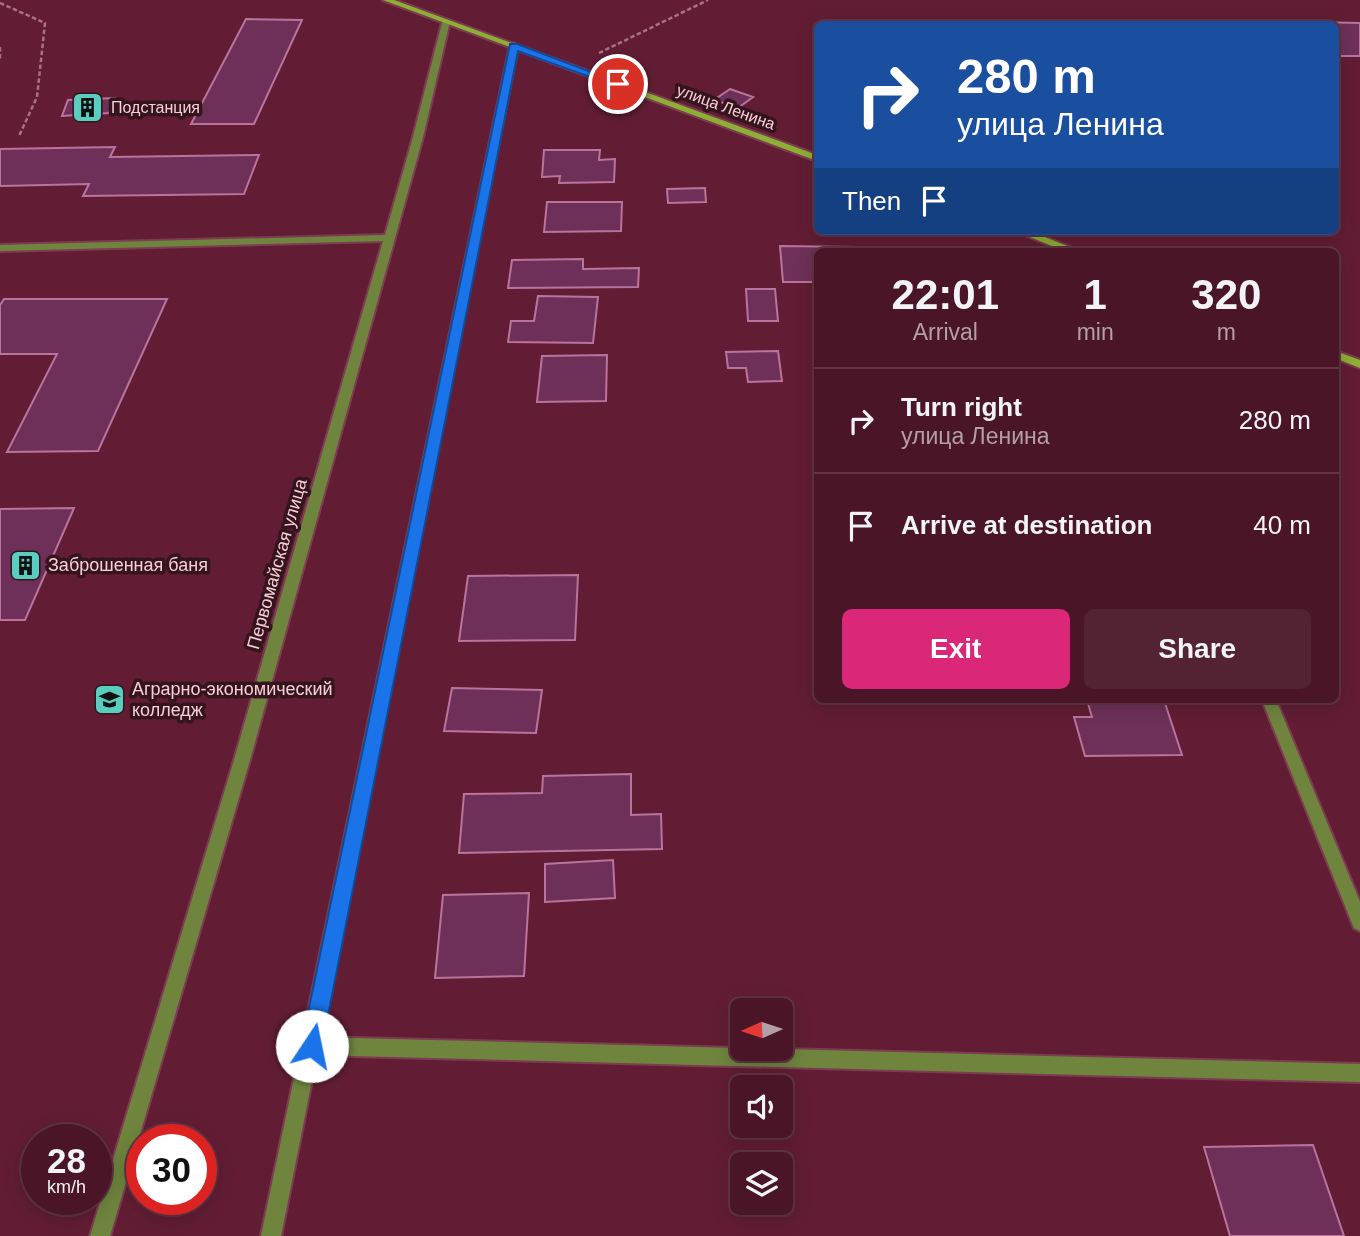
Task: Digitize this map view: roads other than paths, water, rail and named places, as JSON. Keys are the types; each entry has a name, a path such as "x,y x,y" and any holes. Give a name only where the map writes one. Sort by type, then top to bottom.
{"main road":[{"name":"улица Ленина","path":"387,0 814,157"},
{"path":"1031,235 1066,248"},
{"path":"1339,355 1360,363"}],"street":[{"name":"Первомайская улица","path":"100,1236 242,760 418,137 446,21"},
{"path":"271,1236 312,1046 514,46"},
{"path":"0,248 389,238"},
{"path":"1270,703 1360,923"},
{"path":"312,1046 1360,1073"}],"place":[{"name":"Подстанция","path":"88,107"},
{"name":"Заброшенная баня","path":"25,565"},
{"name":"Аграрно-экономический колледж","path":"109,699"}]}
